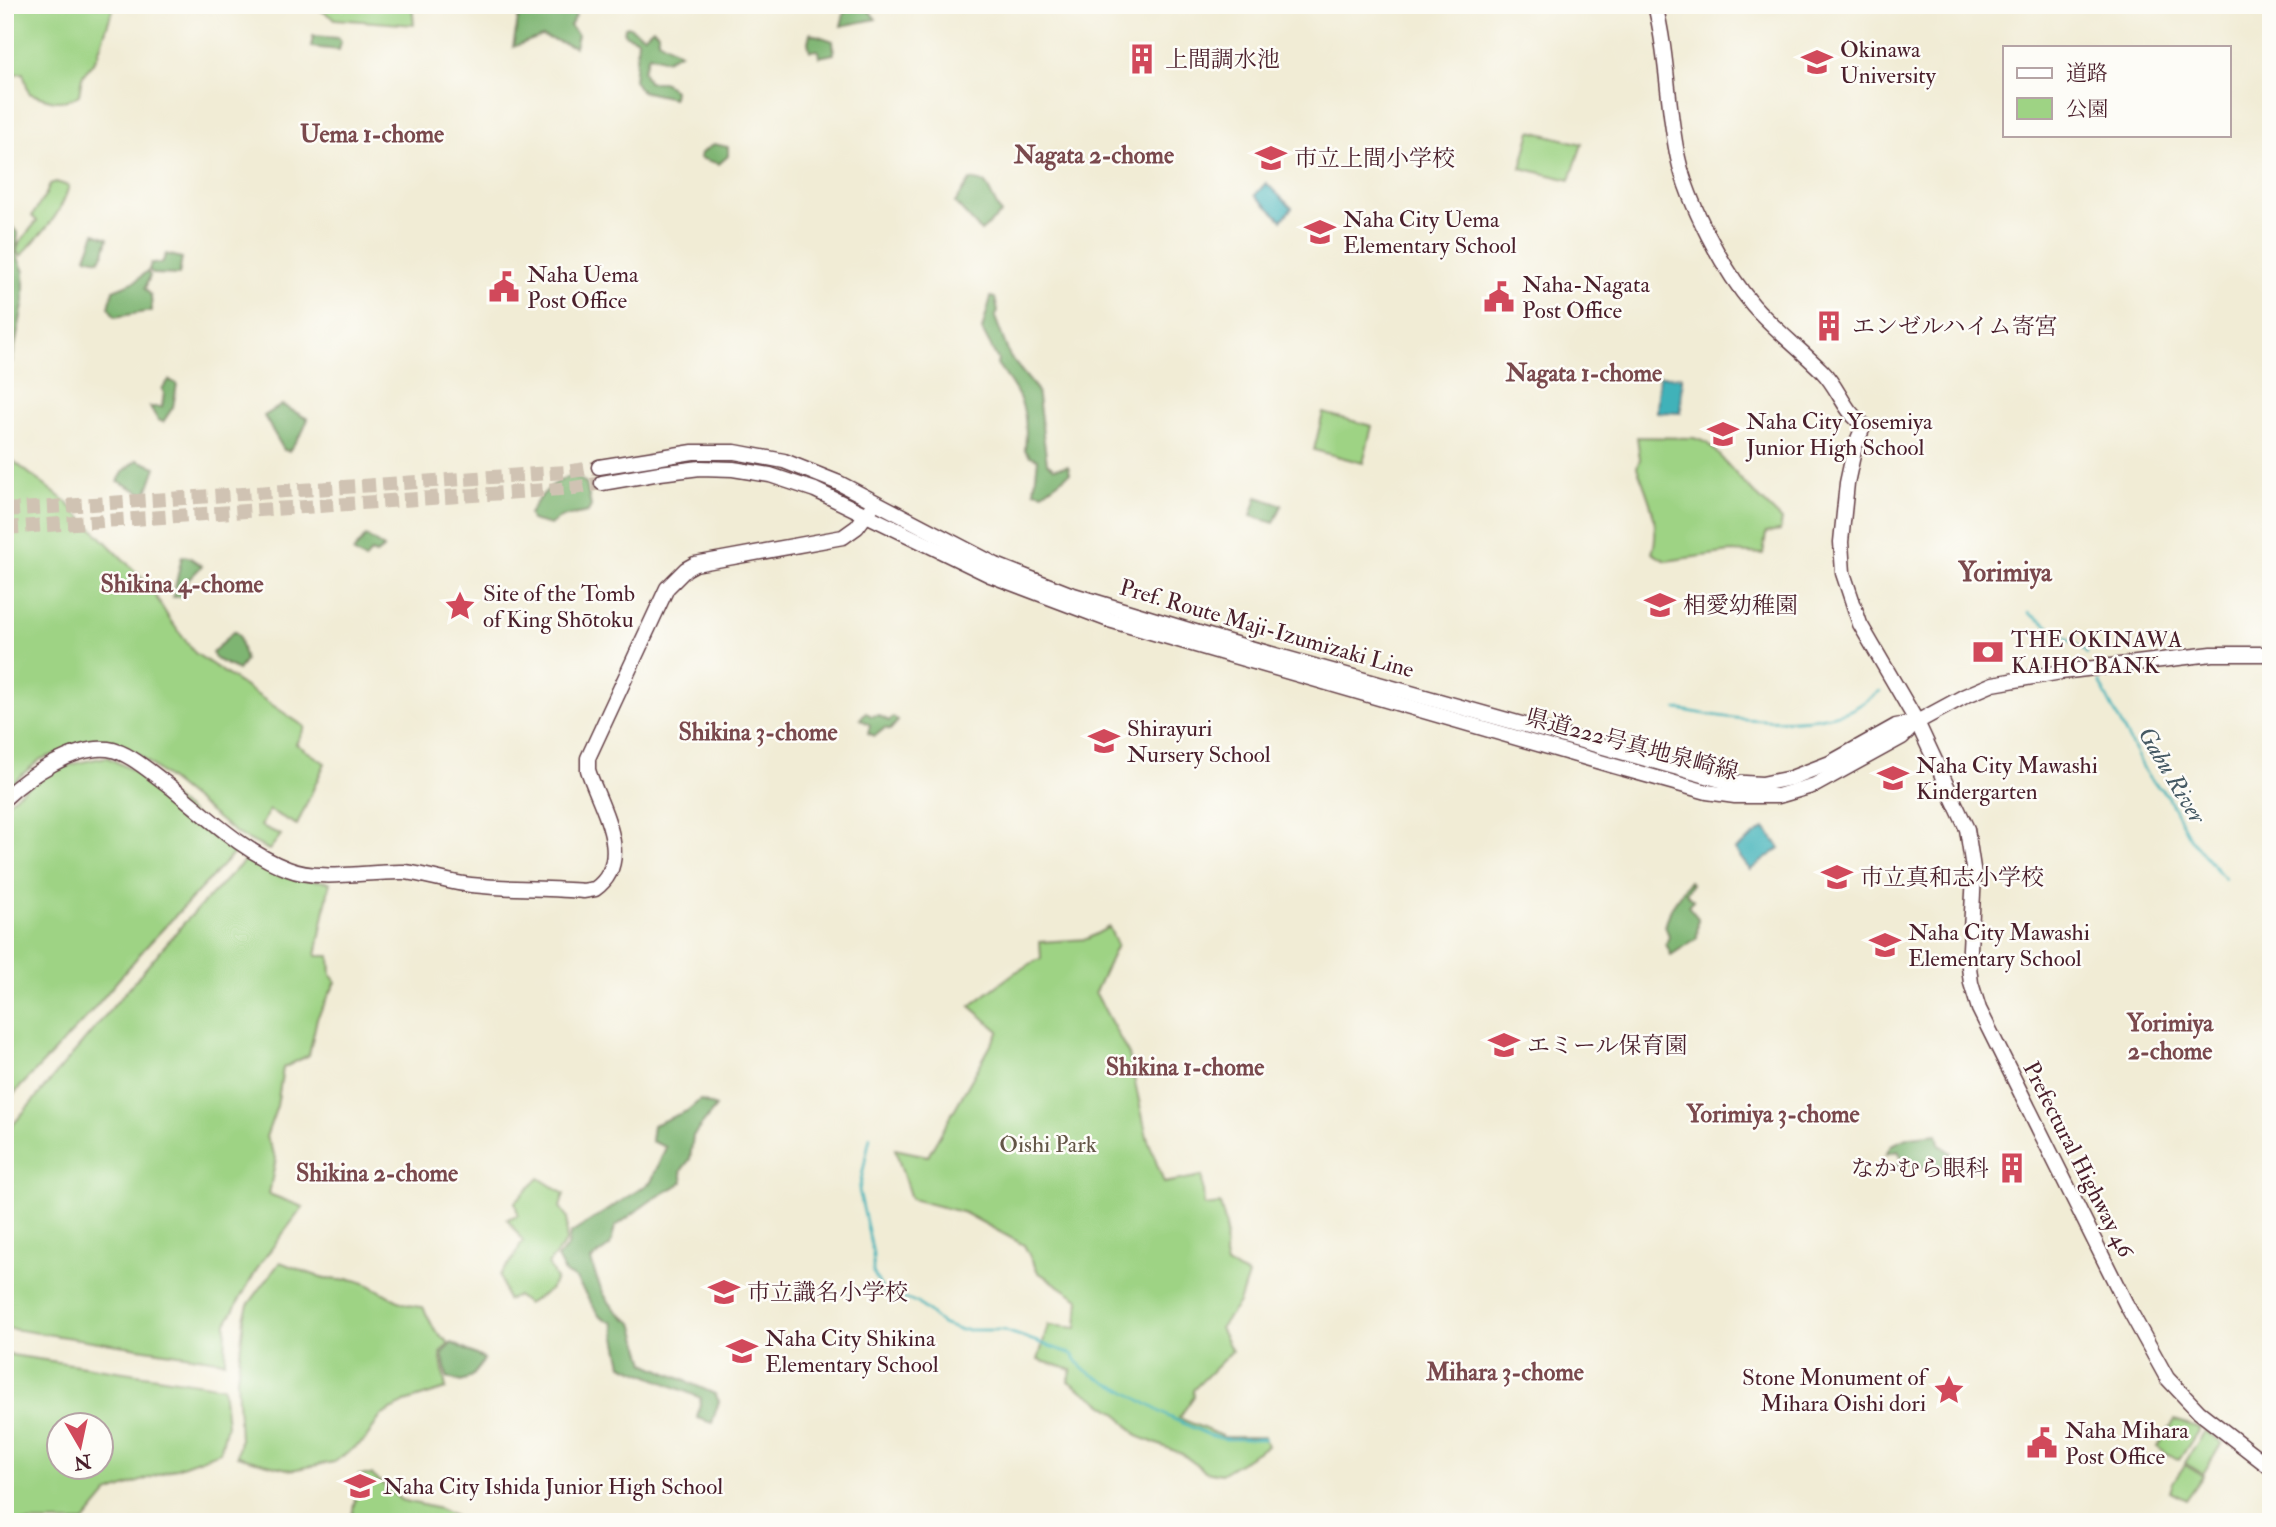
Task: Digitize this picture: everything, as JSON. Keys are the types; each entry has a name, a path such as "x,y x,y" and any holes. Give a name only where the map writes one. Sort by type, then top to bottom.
{"main road":[{"name":"Prefectural Highway 46","path":"1655,5 1676,149 1695,208 1752,304 1830,380 1848,411 1864,425 1855,446 1847,483 1841,533 1843,573 1860,624 1917,722 1958,807 1969,838 1974,875 1969,967 1983,1020 2126,1304 2168,1378 2199,1412 2271,1468"},
{"path":"5,798 31,776 69,757 92,749 109,749 119,752 152,773 237,841 296,872 320,876 365,872 410,873 472,885 583,891 595,889 611,871 614,847 587,762 667,588 695,564 843,537 852,532 867,516 875,501 799,466 752,454 693,452 599,467"},
{"name":"Pref. Route Maji-Izumizaki Line","path":"602,484 677,471 733,469 797,482 968,565 1109,621 1707,792 1763,797 1796,791 1860,762 1902,737 1917,722"},
{"name":"県道222号真地泉崎線","path":"875,501 996,565 1070,594 1212,637 1728,782 1762,784 1791,778 1830,763 1896,726 1917,722"},
{"path":"1917,722 1973,692 2012,680 2212,654 2271,654"}],"green space":[{"path":"5,5 114,5 97,57 82,77 79,95 60,101 48,100 29,93 23,73 5,75"},
{"path":"312,5 412,5 414,25 335,19"},
{"path":"490,5 569,5 576,16 570,26 578,35 575,47 542,36 513,47 519,14"},
{"path":"864,5 876,19 841,26 846,6"},
{"path":"628,26 644,36 653,28 658,33 658,40 680,53 666,60 649,55 643,71 648,82 663,82 674,90 673,98 641,91 634,80 638,40 624,34 625,27"},
{"path":"810,33 833,41 834,54 819,57 818,50 810,51"},
{"path":"313,36 338,38 341,42 339,50 311,47"},
{"path":"1531,131 1582,144 1570,180 1521,168"},
{"path":"714,144 728,147 728,156 719,164 700,158 701,153"},
{"path":"970,180 984,183 1001,214 981,231 955,203"},
{"path":"56,182 69,186 65,198 50,224 21,256 17,251 19,243 37,221 32,216 50,184"},
{"path":"5,222 9,222 18,234 16,252 24,272 24,301 12,362 5,368 5,269 8,265 5,259"},
{"path":"95,233 108,238 99,260 86,257"},
{"path":"166,254 182,258 179,275 154,274 149,270 151,263 162,263"},
{"path":"147,271 150,276 145,288 151,296 152,311 115,317 109,308 113,290 136,281"},
{"path":"991,297 995,298 998,312 995,317 1010,357 1037,390 1047,463 1054,468 1068,466 1070,473 1043,493 1034,491 1038,459 1025,450 1026,423 1021,403 997,364 998,360 982,330"},
{"path":"169,380 177,384 173,407 163,422 158,420 150,407 162,407 162,389"},
{"path":"282,405 308,419 289,451 284,450 264,416"},
{"path":"1323,413 1372,426 1363,463 1314,450"},
{"path":"1637,437 1694,438 1708,443 1782,520 1780,531 1766,533 1763,554 1731,552 1666,561 1652,553 1655,542 1654,520 1637,467 1640,459"},
{"path":"12,460 65,501 148,584 195,653 305,727 296,744 325,763 297,825 269,810 261,826 281,835 269,850 237,834 139,755 100,740 41,759 5,789 5,511"},
{"path":"137,460 156,467 146,495 118,481 124,471"},
{"path":"573,475 586,483 591,506 588,512 561,517 550,525 531,520 529,514 542,495 553,485"},
{"path":"1257,497 1282,505 1274,523 1251,516"},
{"path":"366,536 384,548 376,554 371,552 365,560 353,552"},
{"path":"182,556 189,557 202,566 188,580 182,597 173,597"},
{"path":"234,631 239,636 245,661 238,670 217,660 212,653"},
{"path":"866,712 889,721 893,717 898,721 890,730 885,728 875,736 868,733 870,725 860,719"},
{"path":"107,757 146,777 238,849 145,948 86,1018 5,1103 5,805 41,777 76,763"},
{"path":"249,856 294,878 330,882 316,956 330,956 331,975 336,982 317,1018 309,1055 283,1068 277,1106 266,1137 276,1158 269,1194 303,1207 260,1264 226,1323 225,1361 5,1328 5,1134 183,924"},
{"path":"1689,881 1692,884 1686,893 1694,900 1688,906 1698,918 1697,938 1671,955 1666,944 1669,936 1665,926 1671,908"},
{"name":"Oishi Park","path":"1109,927 1117,945 1095,992 1129,1055 1147,1137 1164,1183 1202,1176 1204,1206 1220,1204 1226,1226 1227,1265 1248,1275 1239,1303 1220,1328 1232,1351 1193,1390 1194,1396 1179,1418 1224,1437 1264,1437 1267,1446 1221,1474 1205,1471 1182,1454 1137,1436 1118,1414 1068,1381 1072,1370 1038,1360 1048,1325 1077,1328 1079,1299 1038,1272 1024,1245 965,1213 911,1199 895,1149 928,1156 999,1031 970,1006 1014,973 1041,958 1040,942 1087,939"},
{"path":"700,1100 716,1107 693,1136 690,1159 681,1171 683,1182 650,1201 615,1227 610,1246 591,1260 605,1296 617,1311 633,1323 645,1363 715,1394 719,1401 712,1423 697,1418 701,1398 622,1365 613,1323 600,1317 576,1279 565,1273 557,1258 568,1246 570,1234 651,1182 666,1147 651,1141 653,1125 687,1111"},
{"path":"1937,1134 1939,1143 1951,1154 1947,1165 1931,1171 1914,1164 1893,1167 1904,1162 1898,1151 1886,1154 1891,1145 1910,1137"},
{"path":"539,1178 564,1194 560,1207 567,1217 566,1242 548,1264 556,1279 550,1290 527,1304 517,1296 507,1300 500,1275 523,1241 507,1219 518,1215 515,1202"},
{"path":"280,1262 324,1278 360,1281 404,1303 423,1307 435,1331 449,1343 440,1353 446,1389 405,1402 381,1416 364,1441 334,1462 291,1470 237,1456 240,1440 237,1379 244,1318 248,1305"},
{"path":"452,1343 484,1359 475,1373 461,1382 447,1377 442,1353"},
{"path":"5,1354 223,1387 227,1425 220,1452 108,1493 84,1522 5,1522"},
{"path":"2175,1420 2200,1428 2179,1460 2157,1447"},
{"path":"2205,1431 2222,1443 2203,1474 2185,1463"},
{"path":"2185,1465 2203,1476 2186,1500 2170,1492 2173,1482"},
{"path":"359,1475 372,1475 401,1500 440,1509 466,1522 351,1522"}],"water":[{"path":"1266,183 1292,208 1282,220 1255,195"},
{"path":"1659,376 1682,377 1681,413 1657,412"},
{"path":"1765,828 1780,848 1750,870 1735,850"}],"waterway":[{"name":"Gabu River","path":"2029,613 2087,654"},
{"name":"Gabu River","path":"2099,682 2148,777 2167,795 2189,837 2225,879"},
{"name":"Gabu River","path":"1677,709 1740,719 1807,719 1848,711 1880,691"},
{"path":"870,1137 859,1190 873,1253 873,1272 884,1293 918,1303 942,1324 959,1330 1003,1330 1072,1354 1083,1369 1167,1416 1209,1435 1224,1439 1265,1439"}],"tunnel":[{"path":"5,510 566,472 599,467"},
{"path":"5,528 574,488 602,483"}],"place":[{"name":"上間調水池","path":"1142,59"},
{"name":"Okinawa University","path":"1817,62"},
{"name":"市立上間小学校","path":"1271,158"},
{"name":"Naha City Uema Elementary School","path":"1320,232"},
{"name":"Naha Uema Post Office","path":"504,287"},
{"name":"Naha-Nagata Post Office","path":"1499,297"},
{"name":"エンゼルハイム寄宮","path":"1829,326"},
{"name":"Naha City Yosemiya Junior High School","path":"1723,434"},
{"name":"相愛幼稚園","path":"1660,605"},
{"name":"Site of the Tomb of King Shōtoku","path":"460,606"},
{"name":"THE OKINAWA KAIHO BANK","path":"1988,652"},
{"name":"Shirayuri Nursery School","path":"1104,741"},
{"name":"Naha City Mawashi Kindergarten","path":"1893,778"},
{"name":"市立真和志小学校","path":"1837,877"},
{"name":"Naha City Mawashi Elementary School","path":"1885,945"},
{"name":"エミール保育園","path":"1504,1045"},
{"name":"なかむら眼科","path":"2012,1168"},
{"name":"市立識名小学校","path":"724,1292"},
{"name":"Naha City Shikina Elementary School","path":"742,1351"},
{"name":"Stone Monument of Mihara Oishi dori","path":"1949,1390"},
{"name":"Naha Mihara Post Office","path":"2042,1443"},
{"name":"Naha City Ishida Junior High School","path":"360,1486"}],"district":[{"name":"Uema 1-chome","path":"372,134"},
{"name":"Nagata 2-chome","path":"1094,155"},
{"name":"Nagata 1-chome","path":"1584,373"},
{"name":"Yorimiya","path":"2005,572"},
{"name":"Shikina 4-chome","path":"182,584"},
{"name":"Shikina 3-chome","path":"758,732"},
{"name":"Yorimiya 2-chome","path":"2170,1037"},
{"name":"Shikina 1-chome","path":"1185,1067"},
{"name":"Yorimiya 3-chome","path":"1773,1114"},
{"name":"Shikina 2-chome","path":"377,1173"},
{"name":"Mihara 3-chome","path":"1505,1372"}]}
